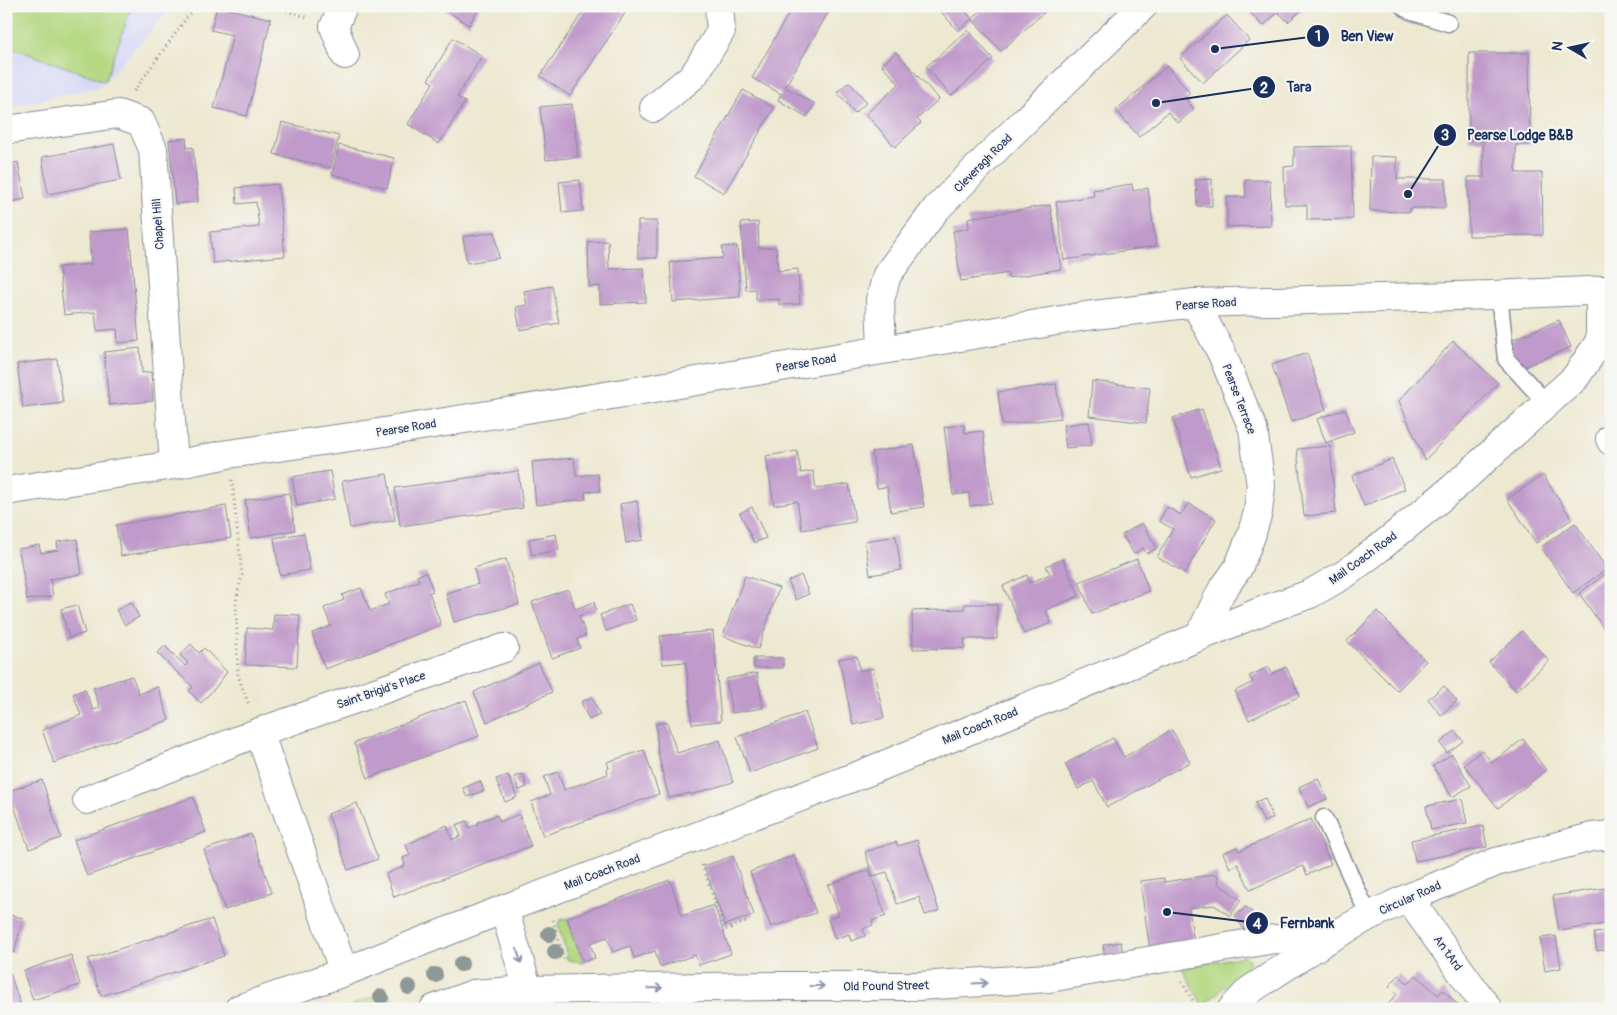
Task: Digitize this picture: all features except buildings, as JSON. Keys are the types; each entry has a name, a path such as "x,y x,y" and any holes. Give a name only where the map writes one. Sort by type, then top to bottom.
{"street":[{"path":"654,108 694,74 721,31 719,6"},
{"name":"Cleveragh Road","path":"882,350 880,300 887,274 936,209 1143,6"},
{"path":"339,16 345,55"},
{"name":"Chapel Hill","path":"6,130 118,114 141,122 152,149 174,465"},
{"name":"Pearse Road","path":"6,490 174,465 228,454 382,432 1086,316 1196,303 1499,295 1606,290"},
{"name":"Mail Coach Road","path":"239,1009 344,972 504,909 862,774 1198,637 1310,594 1345,574 1378,550 1453,488 1575,378 1600,341 1606,290"},
{"name":"Pearse Terrace","path":"1196,303 1222,354 1253,429 1260,486 1258,512 1238,568 1221,592 1198,637"},
{"name":"Saint Brigid's Place","path":"86,800 259,732 504,648"},
{"path":"259,732 344,972"},
{"name":"Circular Road","path":"1232,1009 1250,990 1325,941 1369,916 1408,898 1496,862 1592,837 1611,835"},
{"name":"An tArd","path":"1408,898 1488,1009"},
{"path":"504,909 528,990"},
{"name":"Old Pound Street","path":"434,1009 473,994 528,990 769,986 918,986 1012,981 1049,978 1274,940 1325,941"}],"lane":[{"path":"1403,6 1410,11 1448,23"},
{"path":"1499,295 1506,359 1546,404"},
{"path":"1324,818 1369,916"}],"path":[{"path":"118,114 195,6"},
{"path":"272,6 339,16"},
{"path":"228,454 242,576 236,602 238,676 259,732"},
{"path":"701,862 725,930 746,922"},
{"path":"553,920 565,962"}],"shaded area":[{"path":"6,6 173,6 100,87 6,108"}],"green space":[{"path":"6,6 132,6 105,81 6,46"},
{"path":"567,918 583,962 568,960 558,924 561,920"},
{"path":"1244,956 1249,959 1249,965 1203,1006 1182,968"},
{"path":"388,993 393,998 395,1009 343,1009 377,995"}],"place":[{"name":"Ben View","path":"1215,49"},
{"name":"Tara","path":"1156,103"},
{"name":"Pearse Lodge B&B","path":"1408,194"},
{"name":"Fernbank","path":"1167,912"}]}
